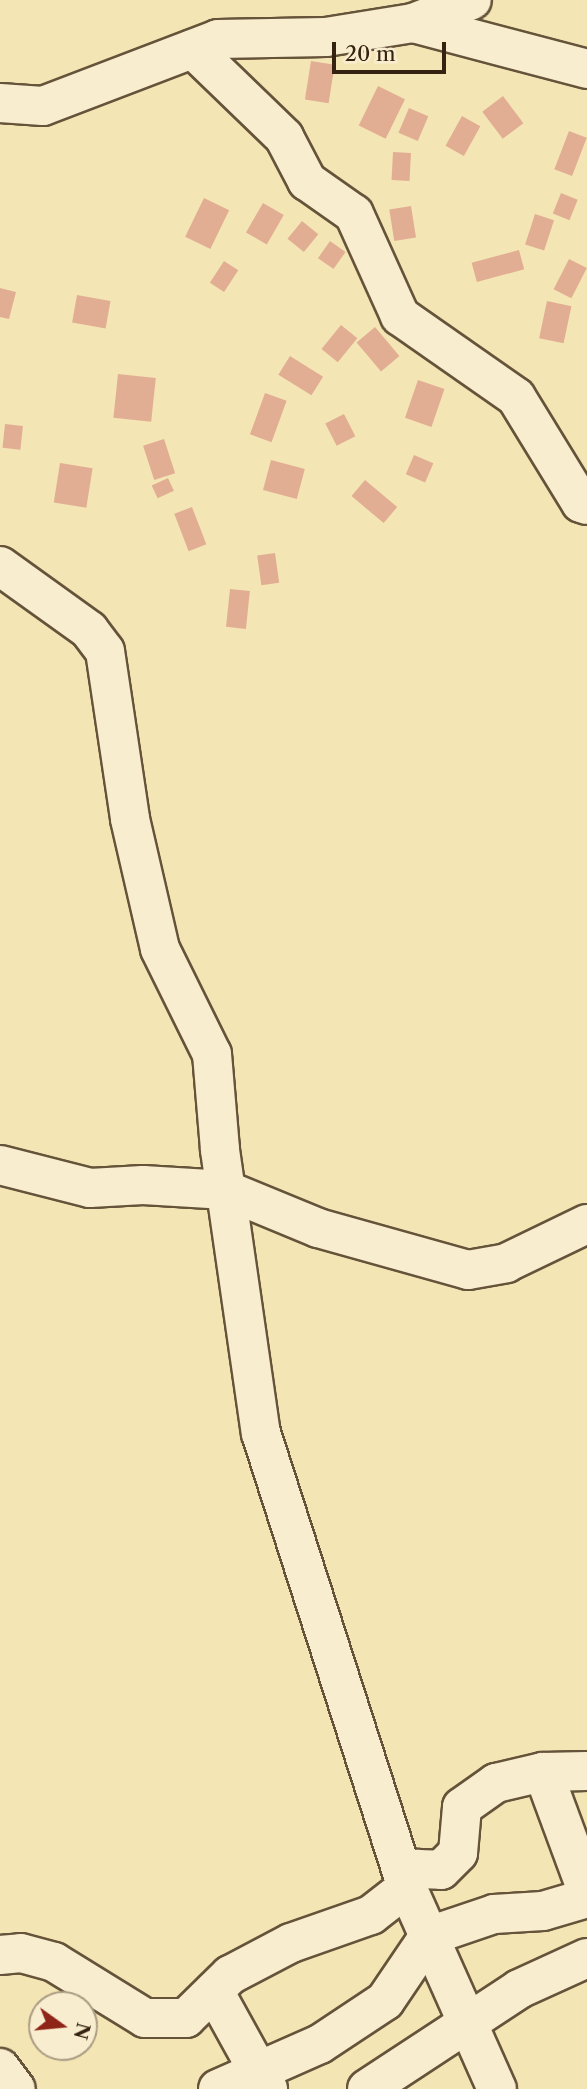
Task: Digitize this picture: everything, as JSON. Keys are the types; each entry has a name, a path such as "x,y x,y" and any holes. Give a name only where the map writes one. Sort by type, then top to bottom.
{"street":[{"path":"0,103 43,106 218,39 326,37 413,23 472,0"},
{"path":"413,23 587,69"},
{"path":"193,49 284,137 307,181 355,214 400,316 516,397 580,503 587,505"},
{"path":"0,566 89,630 105,651 130,819 160,949 212,1054 226,1189 261,1433 407,1887 497,2089"},
{"path":"0,1165 90,1188 143,1185 226,1189 318,1228 468,1270 506,1263 587,1224"},
{"path":"0,1955 21,1953 54,1962 145,2018 186,2018 230,1975 291,1943 371,1915 407,1887 417,1869 441,1870 458,1853 462,1807 496,1783 543,1772 587,1770"},
{"path":"543,1772 587,1891"},
{"path":"218,2089 263,2080 385,2001 429,1936 494,1914 543,1911 587,1898"},
{"path":"367,2089 519,1989 587,1958"},
{"path":"214,1991 263,2080"},
{"path":"0,2068 16,2089"}],"building":[{"path":"311,61 335,65 329,103 305,100"},
{"path":"378,86 405,99 386,139 359,126"},
{"path":"503,96 523,123 503,139 482,112"},
{"path":"409,108 428,116 418,141 398,133"},
{"path":"462,116 480,126 464,156 446,146"},
{"path":"569,131 587,138 572,176 554,169"},
{"path":"393,152 411,153 410,181 392,180"},
{"path":"561,193 578,200 569,220 553,213"},
{"path":"204,198 229,210 210,249 185,237"},
{"path":"263,203 284,215 267,244 246,232"},
{"path":"411,206 416,238 394,241 389,209"},
{"path":"535,214 554,220 544,251 525,244"},
{"path":"302,221 318,234 304,252 288,239"},
{"path":"330,241 346,252 334,269 318,258"},
{"path":"519,250 524,269 477,282 472,263"},
{"path":"569,259 587,268 571,298 554,289"},
{"path":"224,261 238,270 224,292 210,283"},
{"path":"0,288 16,292 9,319 0,317"},
{"path":"77,295 110,301 106,328 72,323"},
{"path":"547,301 571,306 564,343 539,338"},
{"path":"341,325 357,338 338,362 321,349"},
{"path":"375,327 399,356 381,372 357,342"},
{"path":"290,356 323,377 311,395 278,375"},
{"path":"118,374 156,378 151,422 113,418"},
{"path":"418,380 444,389 431,427 405,418"},
{"path":"265,393 287,401 272,442 250,434"},
{"path":"344,414 355,436 337,446 325,424"},
{"path":"5,424 23,426 20,450 2,448"},
{"path":"164,439 175,473 154,480 143,446"},
{"path":"414,455 433,463 425,483 406,474"},
{"path":"271,460 305,469 297,499 263,490"},
{"path":"60,463 93,468 86,508 54,503"},
{"path":"168,478 174,491 158,498 152,486"},
{"path":"365,480 397,507 384,523 352,496"},
{"path":"192,507 206,544 189,551 174,514"},
{"path":"275,553 279,583 261,585 257,556"},
{"path":"230,589 250,591 246,629 226,627"}]}
